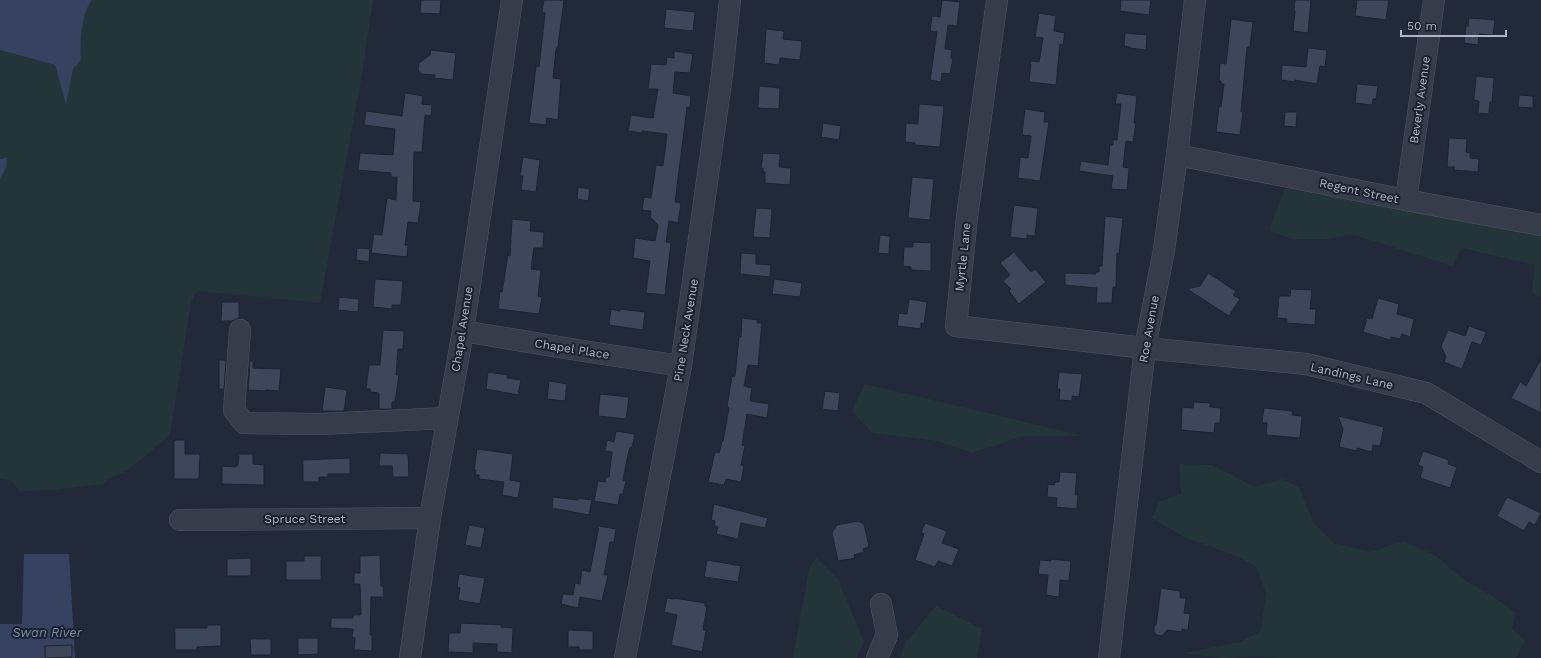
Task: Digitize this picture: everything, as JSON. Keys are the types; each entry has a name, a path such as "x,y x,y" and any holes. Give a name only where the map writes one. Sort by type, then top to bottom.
{"street":[{"name":"Chapel Avenue","path":"410,658 430,518 463,331 512,0"},
{"name":"Pine Neck Avenue","path":"624,658 681,366 722,75 730,0"},
{"name":"Myrtle Lane","path":"997,0 967,217 956,326 1145,348"},
{"name":"Roe Avenue","path":"1109,658 1145,348 1164,250 1177,155 1195,0"},
{"name":"Beverly Avenue","path":"1406,200 1434,0"},
{"name":"Regent Street","path":"1177,155 1541,225"},
{"path":"240,330 234,410 244,423 320,424 447,418"},
{"name":"Chapel Place","path":"463,331 681,366"},
{"name":"Landings Lane","path":"1145,348 1306,364 1426,393 1541,462"},
{"name":"Spruce Street","path":"180,520 430,518"},
{"path":"877,658 887,634 882,604"}],"shaded area":[{"path":"92,0 373,0 362,74 320,303 197,291 191,302 170,435 127,471 107,479 104,484 54,490 19,491 10,480 0,479 0,180 6,158 0,159 0,50 55,65 66,104 73,68 81,60 83,21 88,6"},
{"path":"1285,188 1541,236 1541,298 1532,292 1535,265 1462,248 1452,266 1351,234 1330,239 1292,239 1269,230"},
{"path":"865,384 1084,436 1023,436 972,453 937,441 872,433 852,411"},
{"path":"1179,464 1212,465 1255,487 1282,479 1299,487 1313,522 1334,543 1370,552 1404,541 1436,556 1464,580 1494,597 1516,613 1512,629 1525,640 1516,658 1280,658 1259,656 1221,658 1185,653 1240,642 1261,631 1266,593 1256,566 1234,555 1184,537 1152,518 1159,502 1181,494"},
{"path":"816,558 838,579 864,642 857,658 793,658 809,569"},
{"path":"936,606 982,629 977,658 900,658 906,642"}],"water":[{"path":"0,0 92,0 88,6 83,21 81,60 73,69 66,105 55,65 0,50"},
{"path":"7,158 6,167 0,180 0,159"},
{"name":"Swan River","path":"24,554 69,554 75,658 0,658 0,624 22,624"}],"building":[{"path":"421,0 441,0 440,14 420,13"},
{"path":"544,0 564,0 553,78 561,79 558,120 547,118 546,125 529,123 536,66 539,67 545,13 542,12"},
{"path":"942,0 960,2 957,26 948,25 945,49 952,50 951,58 953,59 950,74 942,73 941,82 930,80 937,32 930,31 932,16 940,17"},
{"path":"1121,0 1151,0 1149,15 1120,11"},
{"path":"1295,0 1311,0 1308,33 1293,31"},
{"path":"1357,0 1389,0 1386,20 1355,16"},
{"path":"666,9 695,12 693,31 664,28"},
{"path":"1039,13 1056,16 1054,31 1065,33 1063,45 1060,44 1056,85 1029,82 1031,61 1039,62 1043,38 1035,37"},
{"path":"1469,18 1495,20 1493,35 1479,34 1478,45 1464,43 1466,26 1468,26"},
{"path":"1231,19 1253,22 1250,47 1247,47 1240,135 1216,132 1224,84 1221,84 1221,81 1219,81 1220,63 1226,64"},
{"path":"766,29 784,31 783,39 802,41 800,60 780,58 779,65 764,63"},
{"path":"1125,33 1147,35 1146,50 1124,46"},
{"path":"1308,48 1327,50 1325,67 1320,66 1317,84 1295,80 1295,82 1281,80 1282,65 1306,67"},
{"path":"431,50 456,53 453,80 434,78 435,75 421,74 418,70 419,63 430,55"},
{"path":"674,51 693,54 690,73 675,72 673,93 691,96 690,108 687,107 675,202 681,203 678,223 669,221 666,242 671,243 665,295 646,293 650,261 633,258 635,238 655,241 658,225 650,217 651,211 642,210 644,197 651,198 656,165 663,166 667,134 628,131 631,115 653,118 658,89 648,89 651,64 666,65 667,57 674,58"},
{"path":"1476,76 1494,78 1492,102 1490,102 1489,114 1478,113 1479,101 1474,100"},
{"path":"1357,84 1378,86 1376,99 1373,99 1372,105 1355,103"},
{"path":"759,86 780,88 779,109 758,108"},
{"path":"405,93 423,96 422,104 432,105 431,116 425,115 422,152 414,152 413,201 421,202 418,223 408,222 405,245 408,245 407,257 371,253 374,234 382,235 387,198 396,200 397,177 391,177 391,173 358,170 360,153 393,155 395,129 364,125 366,111 402,116"},
{"path":"1117,93 1137,96 1134,123 1136,123 1133,142 1126,141 1123,167 1129,168 1127,190 1111,189 1113,176 1079,171 1081,161 1108,165 1110,145 1113,145 1113,139 1117,140 1121,104 1115,104"},
{"path":"1519,95 1533,96 1533,108 1518,107"},
{"path":"919,104 944,106 940,147 915,145 915,143 905,142 906,123 918,124"},
{"path":"1025,109 1045,112 1044,122 1049,122 1040,181 1018,178 1020,157 1028,158 1031,136 1022,135"},
{"path":"1285,112 1297,112 1296,127 1284,126"},
{"path":"823,123 841,126 839,140 821,137"},
{"path":"1449,138 1467,139 1466,152 1470,153 1470,158 1479,159 1478,172 1454,170 1455,167 1447,167"},
{"path":"763,153 780,154 779,167 791,168 790,185 765,183 765,172 763,172 763,168 761,168"},
{"path":"523,157 540,160 536,192 521,190 523,176 520,176"},
{"path":"912,177 934,179 930,220 908,218"},
{"path":"578,187 590,189 588,201 577,199"},
{"path":"1014,205 1038,208 1035,236 1027,235 1027,239 1010,237"},
{"path":"756,208 772,209 770,238 753,237"},
{"path":"1105,216 1123,218 1119,254 1117,253 1116,287 1113,287 1112,303 1096,303 1097,288 1065,285 1065,273 1096,274 1096,272 1099,272 1099,266 1102,266"},
{"path":"512,219 531,221 530,231 544,232 543,248 534,248 531,269 541,270 538,296 542,297 539,314 498,309 500,291 502,292 508,255 510,256"},
{"path":"880,235 890,236 889,254 878,253"},
{"path":"913,242 931,243 931,271 911,270 911,267 903,266 904,247 913,247"},
{"path":"357,248 370,249 369,262 356,260"},
{"path":"1014,252 1031,272 1035,269 1046,282 1019,304 1009,291 1011,289 1003,281 1010,275 1000,263"},
{"path":"741,253 756,254 756,264 771,265 770,277 740,274"},
{"path":"1208,273 1236,291 1233,295 1240,299 1229,316 1187,289 1200,286"},
{"path":"375,279 403,281 401,305 392,305 392,309 373,307"},
{"path":"774,279 802,283 800,297 772,294"},
{"path":"1291,289 1312,290 1310,309 1316,309 1315,325 1287,323 1287,319 1277,318 1279,296 1290,296"},
{"path":"339,297 359,299 358,312 338,310"},
{"path":"1378,298 1399,304 1397,314 1414,319 1410,337 1402,334 1400,339 1391,337 1390,340 1363,332 1367,318 1372,319"},
{"path":"909,299 927,302 924,324 921,323 921,329 897,326 899,313 907,314"},
{"path":"222,302 239,302 239,318 232,321 221,321"},
{"path":"611,309 620,311 620,309 645,312 643,330 609,325"},
{"path":"742,318 758,320 757,323 762,323 758,366 748,365 744,386 752,388 750,401 769,404 767,418 747,414 742,445 745,446 741,465 744,466 741,482 726,479 724,485 708,482 715,452 719,453 723,441 729,408 727,406 732,376 735,376 739,337 741,337"},
{"path":"1469,326 1486,332 1481,345 1472,342 1462,369 1444,362 1446,357 1441,346 1448,330 1465,336"},
{"path":"383,330 404,331 403,349 398,349 396,375 399,375 395,402 392,402 392,409 379,409 379,393 370,392 370,389 366,389 369,365 380,365"},
{"path":"1541,359 1541,413 1511,398 1520,382 1526,386"},
{"path":"219,360 226,360 224,389 219,389"},
{"path":"250,361 253,361 253,368 281,369 279,391 248,390"},
{"path":"488,372 508,375 507,378 521,380 518,395 486,389"},
{"path":"1059,372 1082,374 1079,397 1072,396 1072,401 1059,400 1060,389 1057,389"},
{"path":"549,381 567,384 565,401 547,399"},
{"path":"325,387 347,390 344,411 322,411"},
{"path":"825,391 840,393 838,411 822,409"},
{"path":"600,394 629,397 626,419 598,416"},
{"path":"1194,402 1210,403 1210,407 1221,408 1220,423 1215,423 1214,433 1181,430 1182,407 1193,408"},
{"path":"1264,408 1293,411 1292,415 1302,416 1300,438 1266,435 1267,423 1262,423"},
{"path":"1338,416 1384,427 1380,446 1373,445 1372,452 1357,448 1357,451 1339,447 1343,429"},
{"path":"616,431 635,434 627,459 623,480 626,481 623,494 620,494 618,505 594,501 598,481 605,482 606,477 609,477 612,452 605,451 607,440 614,442"},
{"path":"174,440 185,440 185,454 200,454 199,479 174,479"},
{"path":"477,449 513,454 510,480 521,482 518,498 502,495 504,482 479,479 479,475 475,475 476,470 474,470"},
{"path":"1423,451 1449,460 1448,464 1457,467 1450,488 1420,478 1423,467 1418,465"},
{"path":"380,453 408,454 409,477 393,477 392,466 379,466"},
{"path":"239,454 253,454 253,464 264,465 264,485 222,484 222,466 236,467 236,465 238,465"},
{"path":"350,458 350,474 328,474 328,477 319,477 319,482 303,482 303,460"},
{"path":"1060,472 1077,473 1075,495 1078,495 1077,509 1056,507 1057,498 1047,497 1048,484 1054,485 1055,482 1059,482"},
{"path":"553,497 592,500 589,515 552,508"},
{"path":"1507,497 1541,513 1535,525 1529,522 1524,531 1497,516"},
{"path":"714,504 768,518 765,528 741,523 738,539 716,534 718,527 714,526 715,521 711,520"},
{"path":"858,521 864,524 869,547 863,549 864,552 854,555 855,558 838,561 832,533 837,525"},
{"path":"925,523 947,531 942,543 959,549 952,566 938,561 935,567 915,560 924,534 921,533"},
{"path":"469,525 485,528 481,548 465,545"},
{"path":"599,526 616,529 614,542 610,542 604,575 608,575 602,601 580,597 578,608 561,604 563,594 573,595 575,583 580,584 582,570 590,572"},
{"path":"380,555 381,586 383,586 384,597 371,597 370,635 372,635 372,651 354,650 355,638 352,637 353,629 331,628 331,618 353,618 353,615 361,615 360,584 354,584 354,573 360,573 360,556"},
{"path":"304,556 321,556 321,580 286,580 286,561 304,561"},
{"path":"251,558 251,576 227,576 227,559"},
{"path":"1051,559 1071,561 1069,581 1060,580 1059,597 1046,595 1048,575 1038,574 1040,560 1051,561"},
{"path":"707,560 741,566 738,582 704,577"},
{"path":"459,574 485,578 480,604 458,600 460,588 457,587"},
{"path":"1161,588 1180,591 1180,598 1186,598 1184,613 1190,614 1188,630 1182,629 1182,632 1167,630 1162,636 1157,635 1154,632"},
{"path":"667,598 705,603 705,606 707,606 703,630 706,631 702,652 671,645 677,615 664,612"},
{"path":"461,623 501,625 501,627 513,628 512,653 497,652 497,644 473,643 473,653 448,652 449,633 460,633"},
{"path":"207,625 221,625 221,646 197,647 197,650 175,650 175,628 207,628"},
{"path":"568,630 593,631 593,650 579,650 579,647 568,647"},
{"path":"298,638 318,638 318,654 298,655"},
{"path":"250,639 271,639 271,655 251,655"},
{"path":"72,645 72,657 45,658 45,646"}]}
